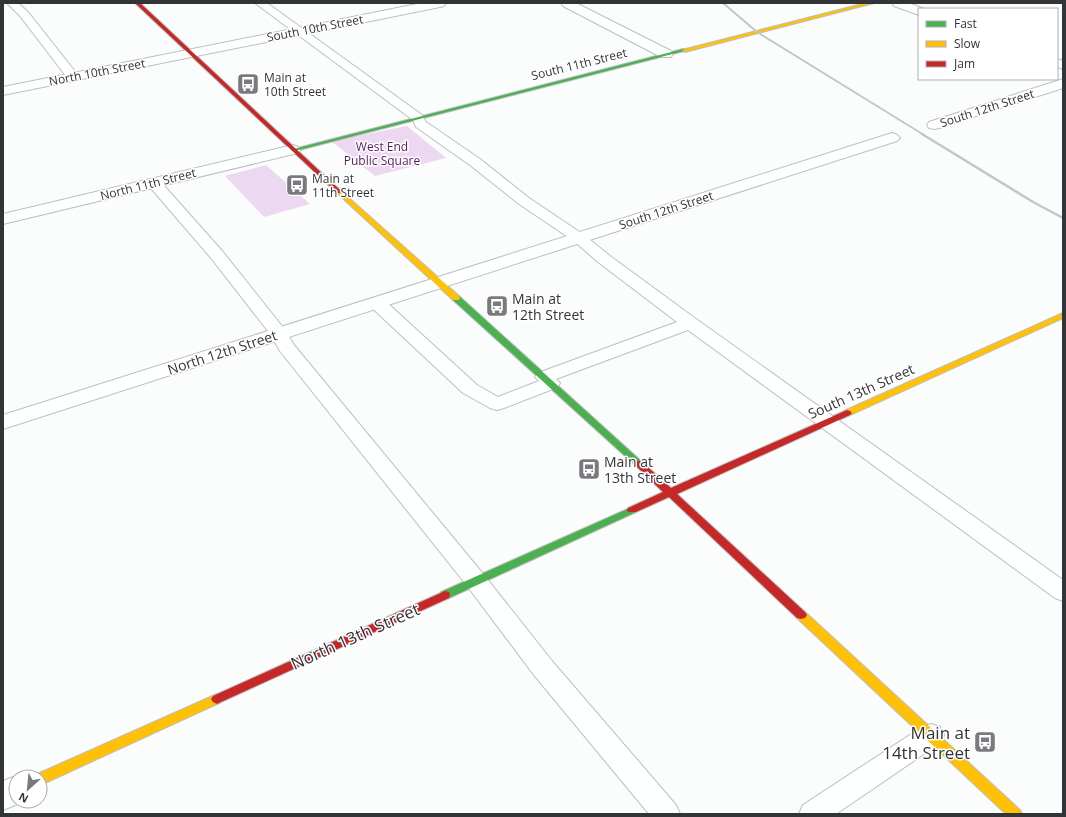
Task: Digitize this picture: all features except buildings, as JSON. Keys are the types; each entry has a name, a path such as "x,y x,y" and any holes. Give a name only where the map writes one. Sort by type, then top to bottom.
{"street":[{"path":"137,3 293,150 671,493 1015,814"},
{"name":"South 10th Street","path":"190,53 440,3"},
{"path":"567,3 666,54"},
{"name":"South 11th Street","path":"293,150 666,54 872,3"},
{"path":"898,3 918,11"},
{"name":"North 10th Street","path":"3,91 190,53"},
{"name":"South 12th Street","path":"934,125 1063,83"},
{"name":"South 12th Street","path":"440,282 892,138"},
{"name":"North 11th Street","path":"3,219 293,150"},
{"name":"North 12th Street","path":"3,422 440,282"},
{"name":"South 13th Street","path":"671,493 1063,315"},
{"name":"North 13th Street","path":"48,775 671,493"}],"lane":[{"path":"12,3 24,14 73,77"},
{"path":"260,3 418,118 421,124 475,162 524,201 579,238 604,259 690,323 1063,592"},
{"path":"154,183 217,255 279,334 286,347 476,581 543,668 666,814"},
{"path":"377,302 470,389 497,404 547,380 690,323"},
{"path":"813,814 931,736"}],"green space":[{"name":"West End Public Square","path":"407,126 446,158 375,176 331,141"},
{"path":"266,165 310,204 264,217 225,176"}],"railway":[{"path":"723,3 757,32 924,135"},
{"path":"922,134 1033,202 1063,218"}],"traffic: fast":[{"path":"293,150 685,50"},
{"path":"456,298 638,463"},
{"path":"445,595 632,510"}],"traffic: slow":[{"path":"685,50 872,3"},
{"path":"339,192 456,298"},
{"path":"847,413 1063,315"},
{"path":"801,615 1015,814"},
{"path":"48,775 217,699"}],"traffic: jam":[{"path":"137,3 339,192"},
{"path":"632,510 847,413"},
{"path":"638,463 801,615"},
{"path":"217,699 445,595"}],"place":[{"name":"Main at 10th Street","path":"248,84"},
{"name":"Main at 11th Street","path":"297,185"},
{"name":"Main at 12th Street","path":"497,306"},
{"name":"Main at 13th Street","path":"589,469"},
{"name":"Main at 14th Street","path":"985,742"}]}
